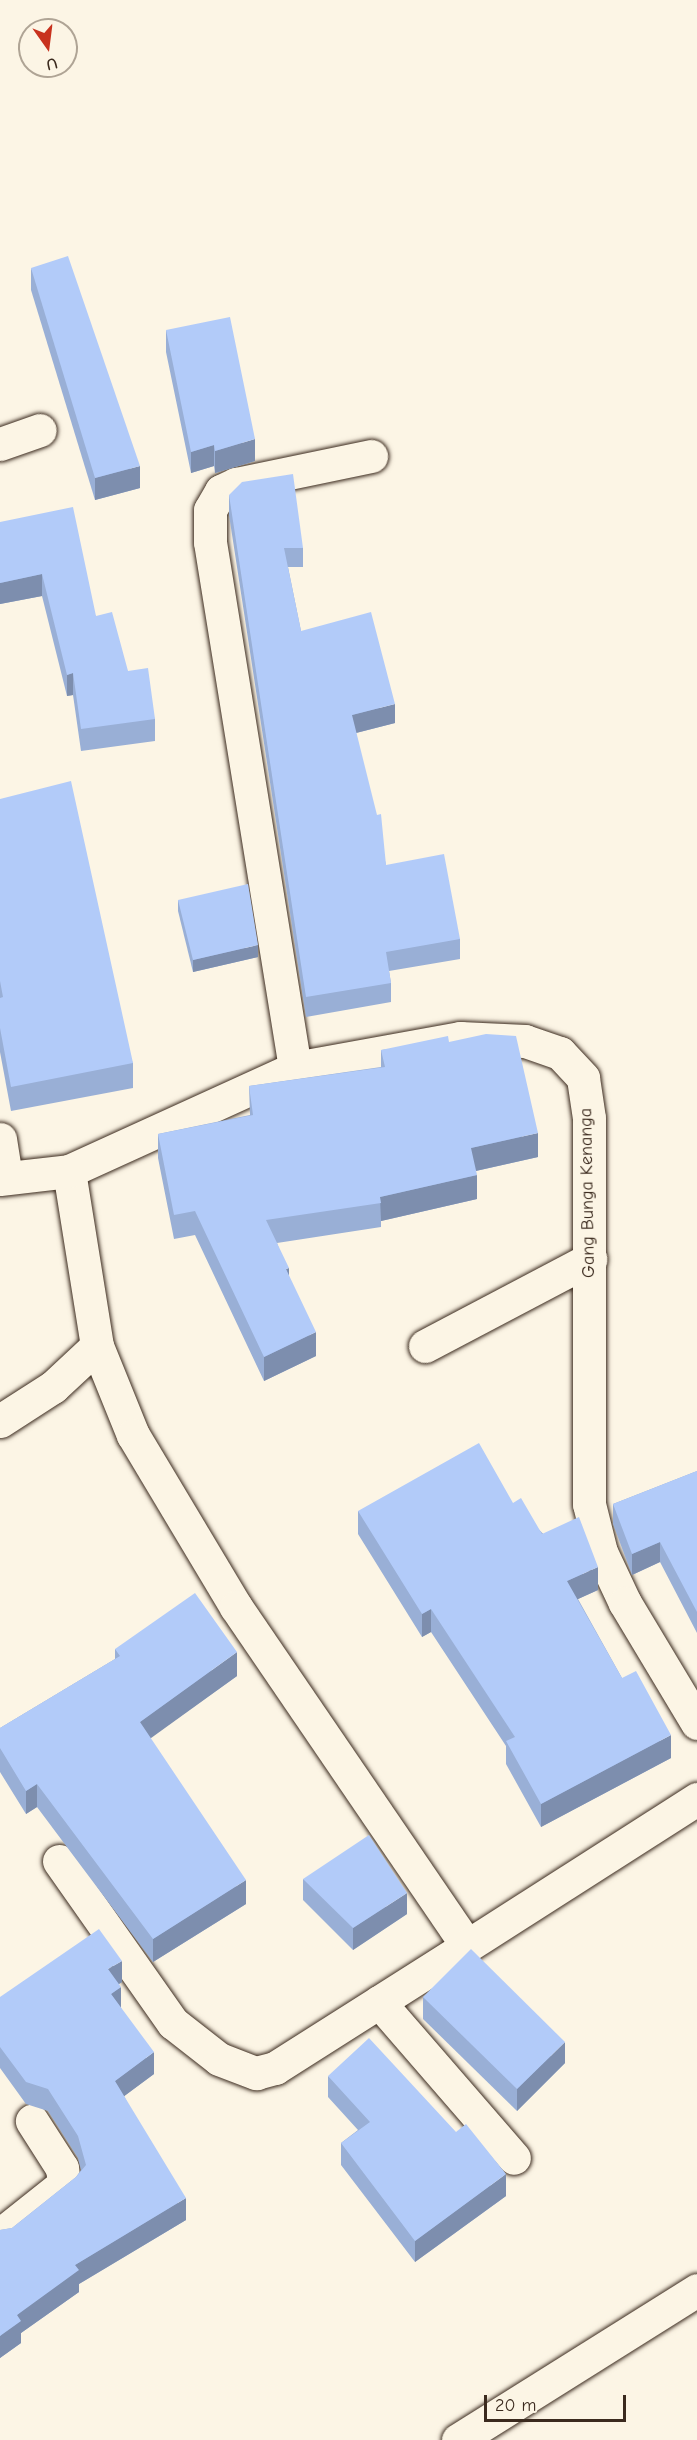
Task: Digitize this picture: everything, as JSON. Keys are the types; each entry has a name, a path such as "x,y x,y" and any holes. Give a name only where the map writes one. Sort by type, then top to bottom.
{"street":[{"path":"0,444 40,430"},
{"path":"295,1068 210,542 210,510 221,491 236,484 370,456"},
{"name":"Gang Bunga Kenanga","path":"3,1178 69,1171 295,1068 460,1038 525,1041 560,1053 583,1078 590,1118 589,1504 601,1552 625,1603 697,1723"},
{"path":"0,1139 3,1178"},
{"path":"69,1171 97,1346 133,1435 236,1607 467,1946"},
{"path":"425,1346 590,1259"},
{"path":"0,1421 52,1387 97,1346"},
{"path":"59,1861 173,2023 219,2059 256,2073 275,2068 697,1799"},
{"path":"379,2002 514,2158"},
{"path":"0,2235 64,2184 62,2168 32,2121"},
{"path":"458,2440 697,2290"}],"building":[{"path":"68,256 140,466 95,478 31,268"},
{"path":"230,317 255,439 215,451 214,445 191,452 166,330"},
{"path":"293,474 303,548 284,548 301,631 371,612 395,704 352,715 377,815 381,814 386,865 444,854 460,939 386,952 391,983 306,997 229,495 242,482"},
{"path":"73,507 96,616 112,612 128,671 148,668 155,719 81,729 73,673 67,675 42,574 0,583 0,522"},
{"path":"71,781 133,1063 11,1087 0,1028 0,998 3,997 0,981 0,799"},
{"path":"248,884 258,945 193,960 178,900"},
{"path":"486,1034 516,1036 538,1133 471,1148 477,1175 380,1197 381,1203 266,1220 316,1332 264,1357 195,1211 174,1215 158,1134 253,1115 249,1086 385,1067 381,1050 448,1036 449,1042"},
{"path":"479,1443 513,1503 521,1498 542,1534 579,1517 598,1567 567,1581 622,1678 636,1671 671,1735 541,1804 506,1741 515,1737 431,1609 422,1614 358,1511"},
{"path":"697,1471 697,1612 660,1542 632,1554 613,1504"},
{"path":"195,1593 237,1652 140,1722 246,1880 153,1939 37,1784 26,1791 0,1748 0,1728 120,1656 115,1649"},
{"path":"369,1835 407,1893 353,1928 303,1879"},
{"path":"99,1929 122,1961 108,1969 121,1987 111,1994 154,2052 115,2081 186,2198 75,2265 79,2270 17,2315 21,2321 0,2336 0,2230 12,2228 76,2177 86,2165 78,2136 48,2089 26,2082 0,2047 0,1997"},
{"path":"471,1949 565,2042 517,2089 423,1997"},
{"path":"369,2038 456,2132 466,2124 506,2174 415,2241 341,2143 370,2122 328,2076"}]}
